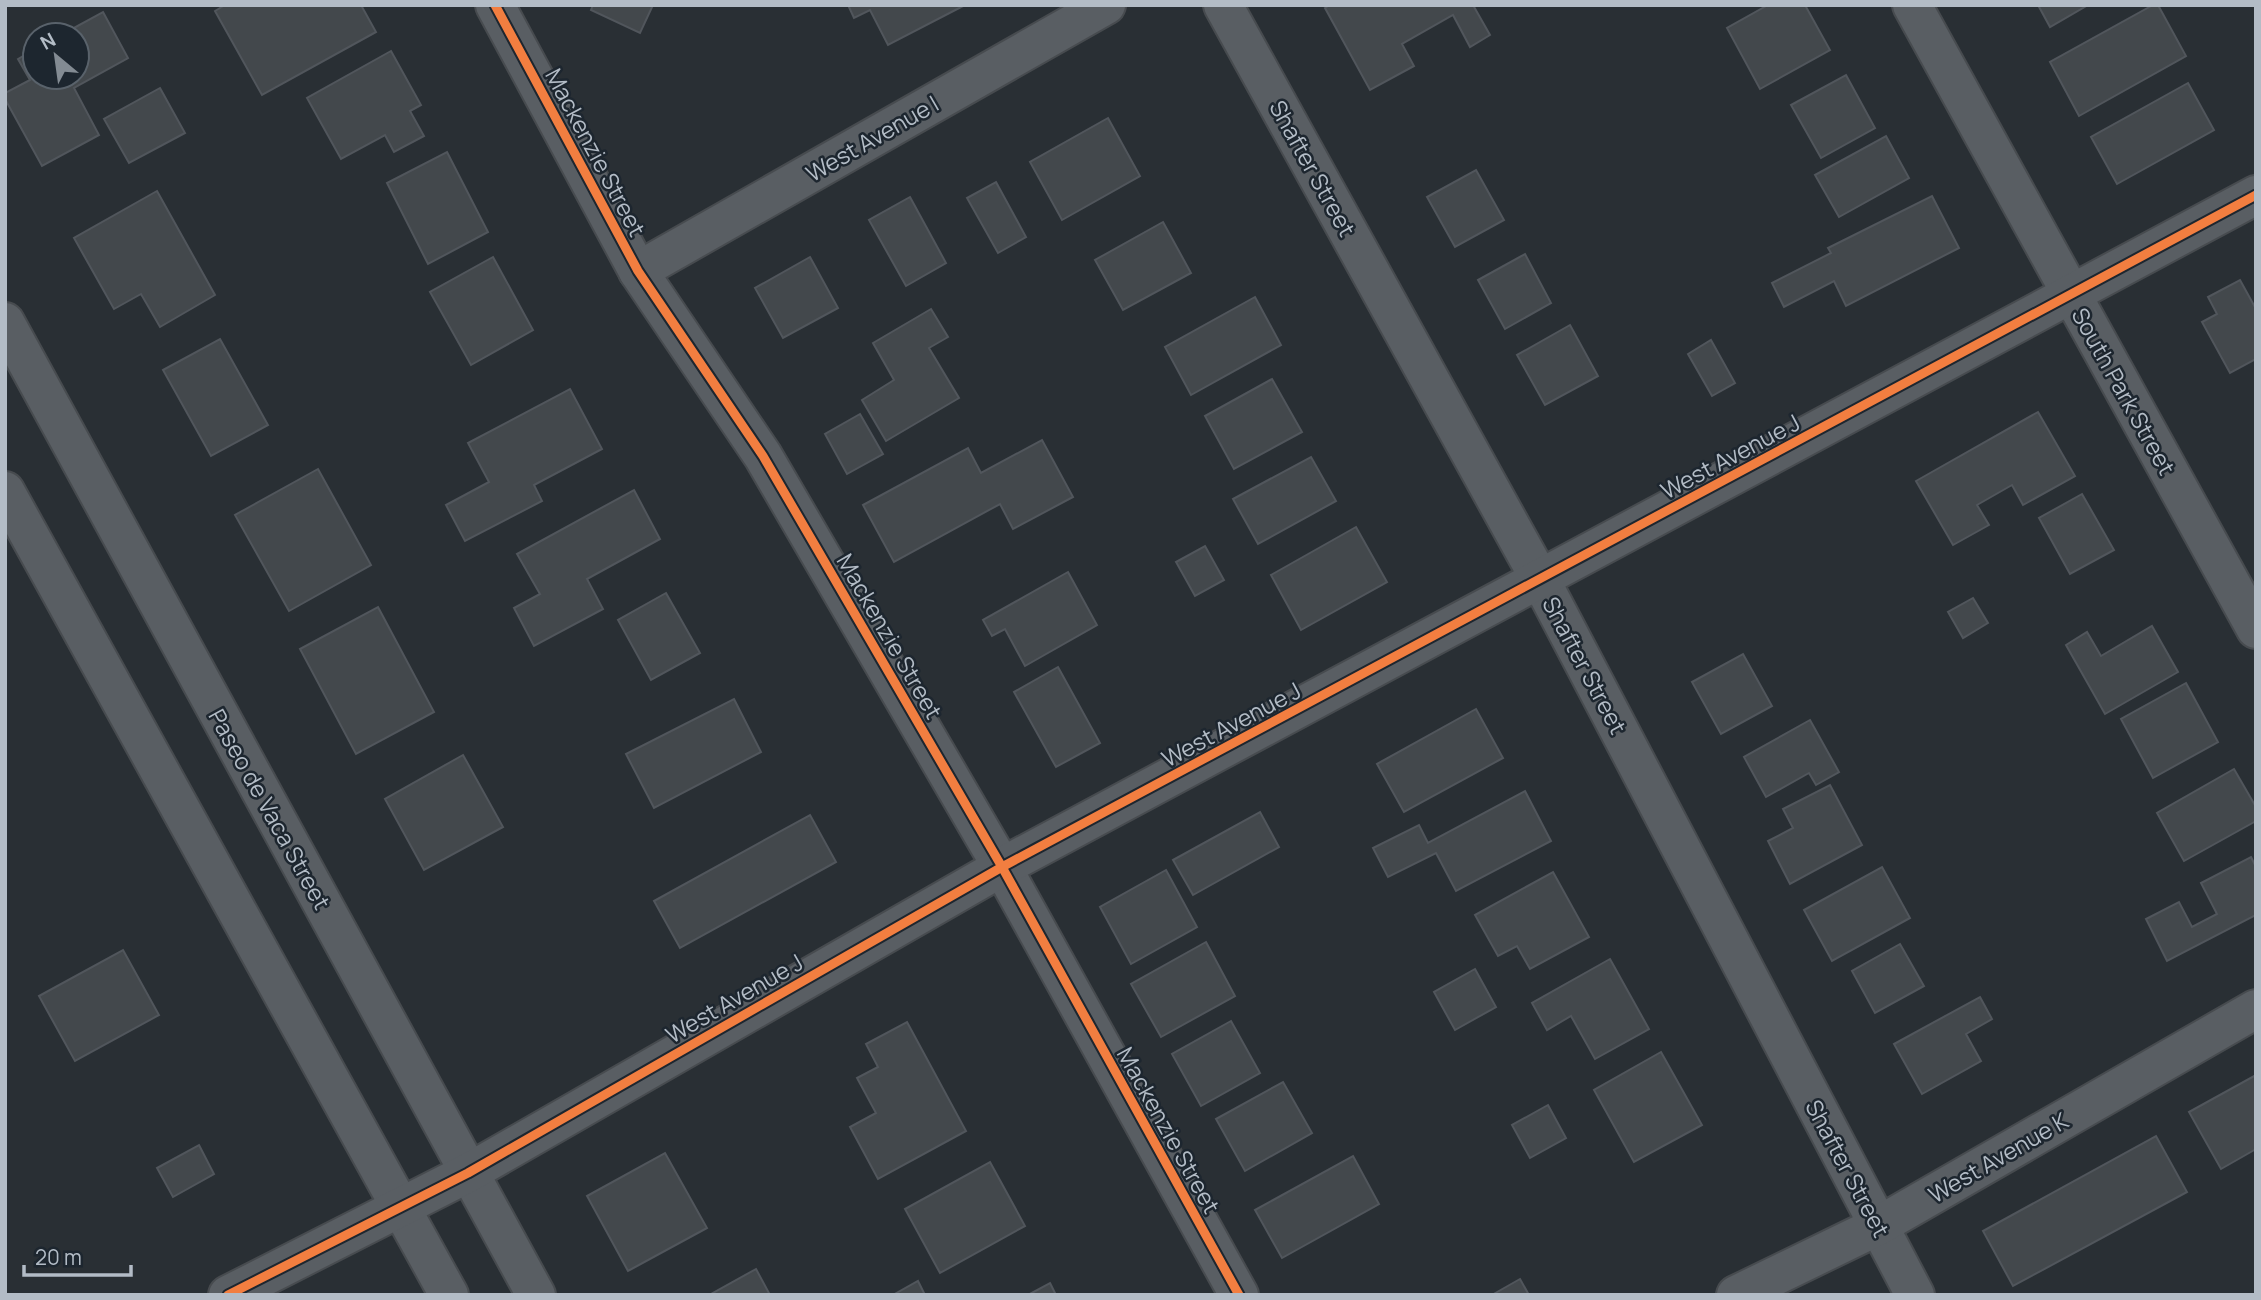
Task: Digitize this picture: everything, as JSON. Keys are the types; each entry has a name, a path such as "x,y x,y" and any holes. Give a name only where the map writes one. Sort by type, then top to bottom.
{"street":[{"name":"Mackenzie Street","path":"495,5 638,271 763,456 1002,867 1239,1295"},
{"name":"West Avenue I","path":"638,271 1106,5"},
{"name":"Shafter Street","path":"1223,5 1541,581 1915,1295"},
{"name":"South Park Street","path":"1912,5 2256,629"},
{"name":"West Avenue J","path":"229,1295 468,1173 1002,867 1541,581 2256,195"},
{"name":"Paseo de Vaca Street","path":"5,321 536,1295"},
{"path":"5,491 449,1295"},
{"name":"West Avenue K","path":"1736,1295 1878,1226 2256,1009"}],"building":[{"path":"225,5 361,5 376,32 262,95 215,11"},
{"path":"593,5 653,5 640,33 591,10"},
{"path":"848,5 965,5 888,45 870,10 854,18"},
{"path":"1330,5 1473,5 1490,35 1470,47 1453,15 1402,44 1414,66 1370,90 1325,8"},
{"path":"1768,5 1805,5 1830,50 1760,89 1727,28"},
{"path":"2038,5 2088,5 2050,27"},
{"path":"2153,5 2158,5 2186,56 2079,116 2050,62"},
{"path":"103,12 128,58 91,79 91,21 87,21"},
{"path":"391,51 421,105 410,111 424,136 394,152 385,135 341,159 307,98"},
{"path":"1846,75 1875,128 1821,158 1791,105"},
{"path":"2188,83 2214,130 2117,184 2091,137"},
{"path":"21,85 21,91 76,91 99,135 42,166 5,99 5,93"},
{"path":"160,88 185,133 129,163 104,119"},
{"path":"1108,118 1140,176 1062,220 1030,162"},
{"path":"1886,136 1909,178 1839,217 1815,175"},
{"path":"447,152 488,232 428,264 387,183"},
{"path":"1476,170 1504,220 1455,247 1427,197"},
{"path":"996,182 1026,237 998,253 967,198"},
{"path":"157,191 215,295 160,327 141,294 114,309 74,238"},
{"path":"1932,196 1959,248 1846,306 1834,281 1784,307 1772,283 1831,253 1828,248"},
{"path":"910,197 946,263 906,286 869,220"},
{"path":"1163,222 1191,273 1123,310 1095,260"},
{"path":"1525,254 1551,303 1505,329 1478,280"},
{"path":"493,257 533,330 471,365 430,292"},
{"path":"810,257 838,308 783,338 755,288"},
{"path":"2240,280 2256,309 2256,359 2230,373 2202,322 2217,314 2208,297"},
{"path":"1255,297 1281,345 1191,395 1165,347"},
{"path":"931,309 948,337 929,348 959,398 886,441 862,400 894,380 873,343"},
{"path":"1570,325 1598,376 1545,405 1517,355"},
{"path":"220,339 268,425 211,456 163,370"},
{"path":"1711,340 1735,383 1712,396 1688,354"},
{"path":"1272,379 1302,432 1234,469 1205,416"},
{"path":"570,389 602,449 534,485 542,501 465,541 446,505 489,482 468,443"},
{"path":"2038,412 2075,476 2023,505 2012,485 1977,505 1989,525 1953,545 1916,481"},
{"path":"860,414 883,454 847,474 825,434"},
{"path":"1042,440 1073,497 1013,529 1000,504 894,562 863,505 968,448 981,473"},
{"path":"1311,457 1336,501 1258,544 1233,499"},
{"path":"318,469 371,565 289,611 235,515"},
{"path":"634,490 660,539 587,579 603,609 534,646 514,608 540,594 517,554"},
{"path":"2082,494 2114,550 2070,574 2039,518"},
{"path":"1356,527 1387,582 1301,630 1271,575"},
{"path":"1205,546 1224,580 1195,596 1176,562"},
{"path":"1068,572 1097,625 1025,666 1005,629 992,636 983,620"},
{"path":"666,593 700,653 651,680 618,620"},
{"path":"1973,598 1988,623 1963,638 1948,612"},
{"path":"378,607 434,712 356,754 300,649"},
{"path":"2152,626 2178,672 2105,714 2066,645 2087,632 2101,656"},
{"path":"1743,654 1772,706 1721,734 1692,682"},
{"path":"1058,667 1100,743 1056,767 1014,692"},
{"path":"2186,683 2218,742 2153,778 2121,719"},
{"path":"734,699 761,752 654,808 626,754"},
{"path":"1476,709 1503,758 1404,812 1377,764"},
{"path":"1810,720 1839,772 1816,785 1809,773 1766,797 1744,757"},
{"path":"463,755 503,827 424,870 385,799"},
{"path":"2234,769 2256,807 2256,821 2184,861 2157,813"},
{"path":"1830,785 1862,845 1790,884 1768,841 1793,828 1783,809"},
{"path":"1525,791 1551,841 1456,891 1436,853 1388,877 1373,848 1419,825 1428,843"},
{"path":"1260,812 1279,847 1193,895 1173,860"},
{"path":"810,815 836,862 680,948 654,901"},
{"path":"2251,857 2256,867 2256,915 2167,961 2146,919 2179,902 2192,927 2217,914 2201,883"},
{"path":"1882,867 1910,918 1832,961 1804,910"},
{"path":"1166,870 1197,927 1131,964 1100,907"},
{"path":"1553,872 1589,937 1530,969 1517,946 1498,956 1475,915"},
{"path":"1206,942 1235,996 1161,1037 1131,984"},
{"path":"1900,944 1924,986 1875,1013 1852,971"},
{"path":"123,950 159,1015 75,1061 39,996"},
{"path":"1610,959 1649,1029 1595,1059 1571,1016 1547,1030 1532,1003"},
{"path":"1475,969 1496,1007 1455,1030 1434,992"},
{"path":"1980,997 1992,1019 1966,1034 1981,1061 1922,1094 1894,1044"},
{"path":"1231,1021 1260,1073 1201,1106 1172,1054"},
{"path":"907,1022 966,1131 878,1179 850,1127 876,1113 857,1078 878,1067 866,1044"},
{"path":"1661,1052 1702,1125 1634,1162 1594,1090"},
{"path":"2256,1075 2256,1149 2221,1169 2189,1112"},
{"path":"1283,1082 1312,1133 1245,1171 1216,1119"},
{"path":"1548,1105 1566,1138 1530,1158 1512,1125"},
{"path":"2156,1136 2187,1192 2013,1286 1983,1231"},
{"path":"199,1145 214,1174 173,1197 157,1168"},
{"path":"665,1153 707,1228 628,1271 587,1196"},
{"path":"1353,1156 1379,1204 1282,1258 1255,1210"},
{"path":"990,1162 1025,1226 940,1273 905,1209"},
{"path":"756,1269 770,1295 709,1295"},
{"path":"1520,1279 1529,1295 1492,1295"},
{"path":"918,1281 925,1295 893,1295"},
{"path":"1050,1283 1056,1295 1028,1295"}],"cycle path":[{"path":"495,5 638,271 763,456 1002,867 1239,1295"},
{"path":"228,1295 468,1173 1002,867 2256,195"}]}
